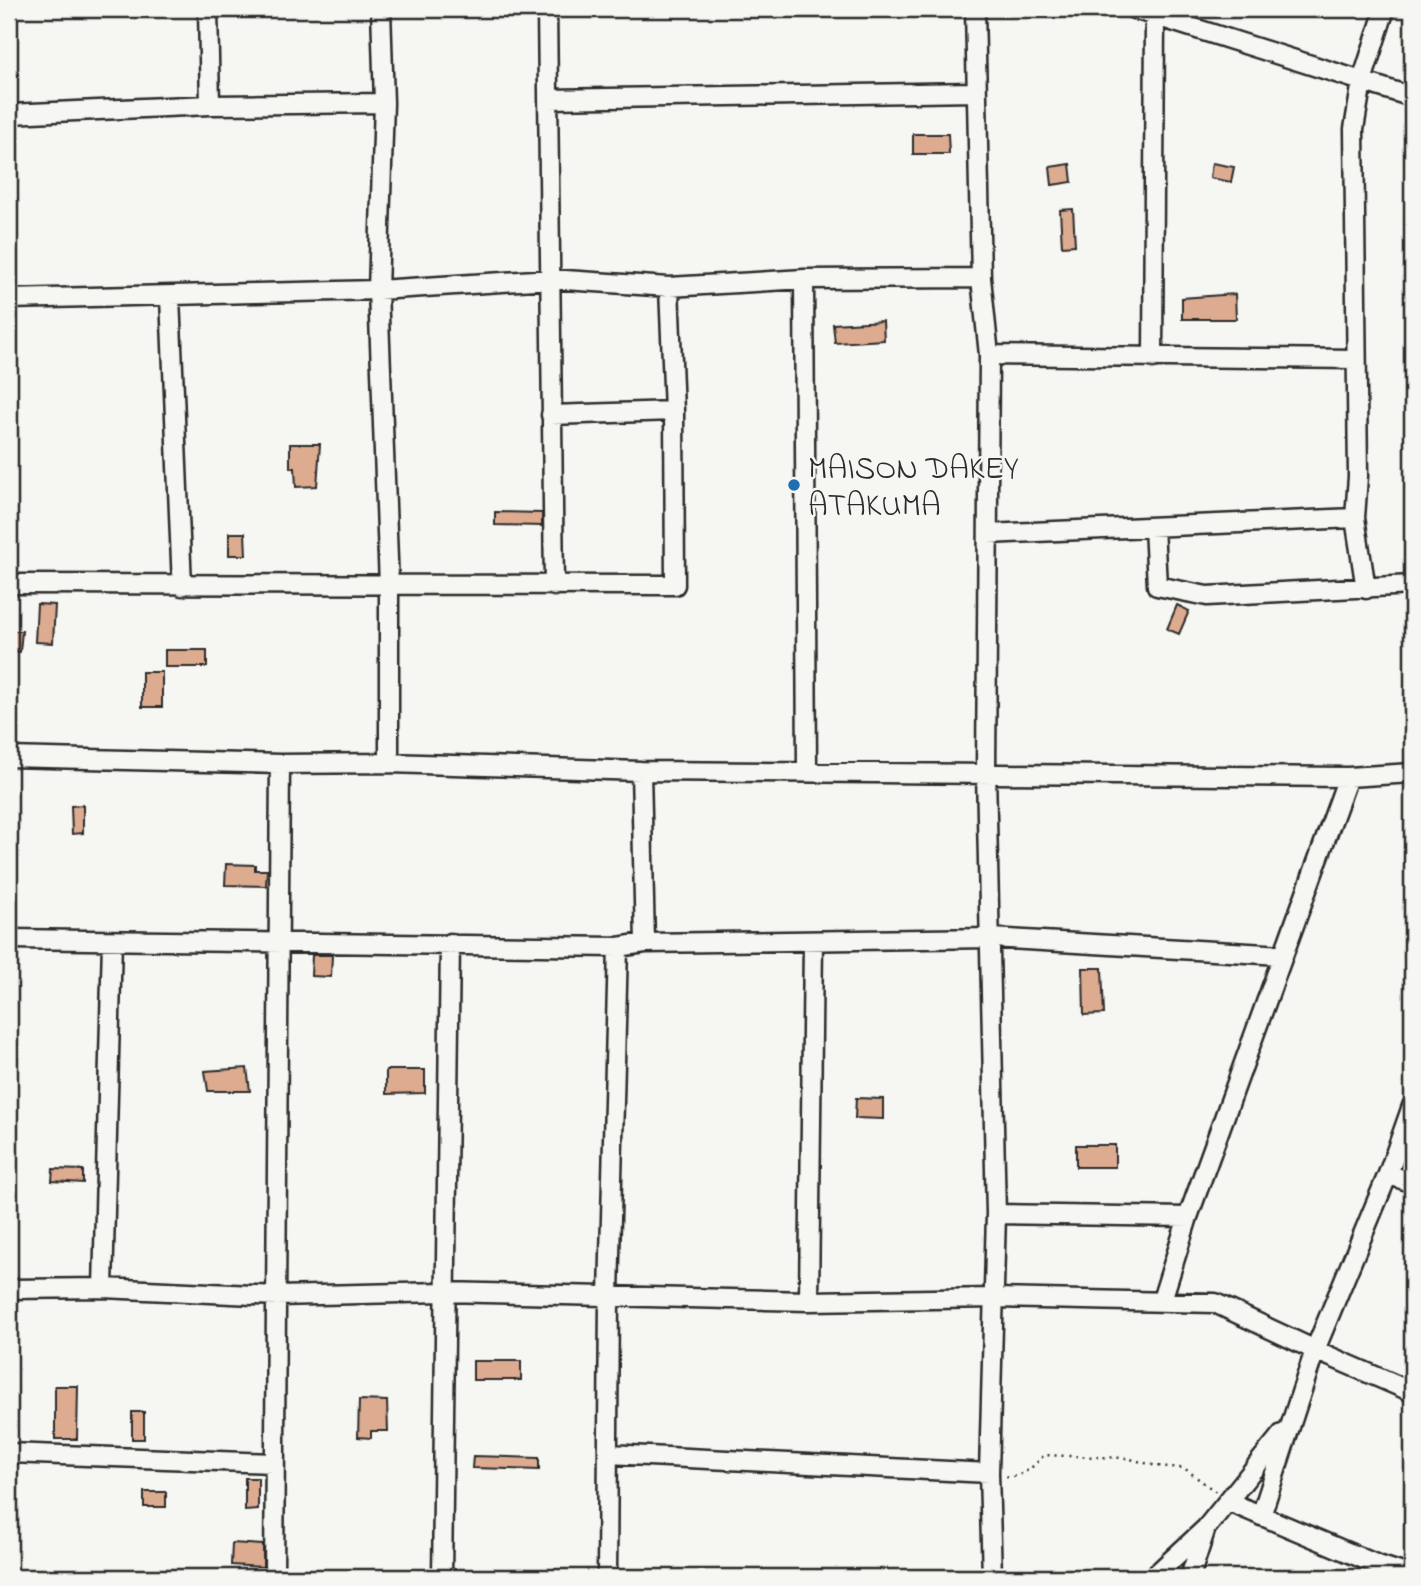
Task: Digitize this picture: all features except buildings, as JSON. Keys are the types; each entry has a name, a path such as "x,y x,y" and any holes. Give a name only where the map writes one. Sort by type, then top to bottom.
{"street":[{"path":"208,9 209,105"},
{"path":"382,9 384,103 378,290 389,586 389,762"},
{"path":"547,9 554,586"},
{"path":"975,9 981,278 989,355 986,773 996,1214 996,1297 989,1474 992,1577"},
{"path":"1134,9 1412,97"},
{"path":"1366,589 1355,518 1358,476 1354,128 1362,82 1385,9"},
{"path":"1153,358 1155,16"},
{"path":"549,99 975,92"},
{"path":"9,114 209,105 384,103"},
{"path":"9,299 378,290 550,279 668,286 804,279 981,278"},
{"path":"804,279 807,770"},
{"path":"9,584 675,585 674,411 668,286"},
{"path":"170,297 181,586"},
{"path":"989,355 1356,359"},
{"path":"551,415 674,411"},
{"path":"988,534 1355,518"},
{"path":"1154,527 1157,586 1206,596 1366,589 1412,584"},
{"path":"9,757 280,764 389,762 641,771 807,770 1348,777 1412,774"},
{"path":"274,1577 280,764"},
{"path":"641,771 645,943"},
{"path":"1162,1300 1188,1217 1348,777"},
{"path":"9,940 618,947 645,943 991,938 1282,955"},
{"path":"103,1288 112,941"},
{"path":"809,1301 813,941"},
{"path":"442,1577 443,1292 450,943"},
{"path":"607,1577 609,1295 618,947"},
{"path":"1261,1516 1315,1350 1388,1174 1412,1106"},
{"path":"1388,1174 1412,1183"},
{"path":"996,1214 1188,1217"},
{"path":"9,1289 103,1288 277,1296 443,1292 809,1301 996,1297 1215,1303 1412,1392"},
{"path":"1153,1577 1206,1528 1291,1422"},
{"path":"9,1453 273,1463"},
{"path":"609,1454 989,1474"},
{"path":"1229,1502 1375,1571 1412,1576"},
{"path":"1190,1577 1206,1528"}],"path":[{"path":"989,1474 1011,1478 1032,1468 1044,1455 1127,1458 1156,1466 1184,1468 1229,1502"}],"place":[{"name":"MAISON DAKEY ATAKUMA","path":"794,485"}]}
